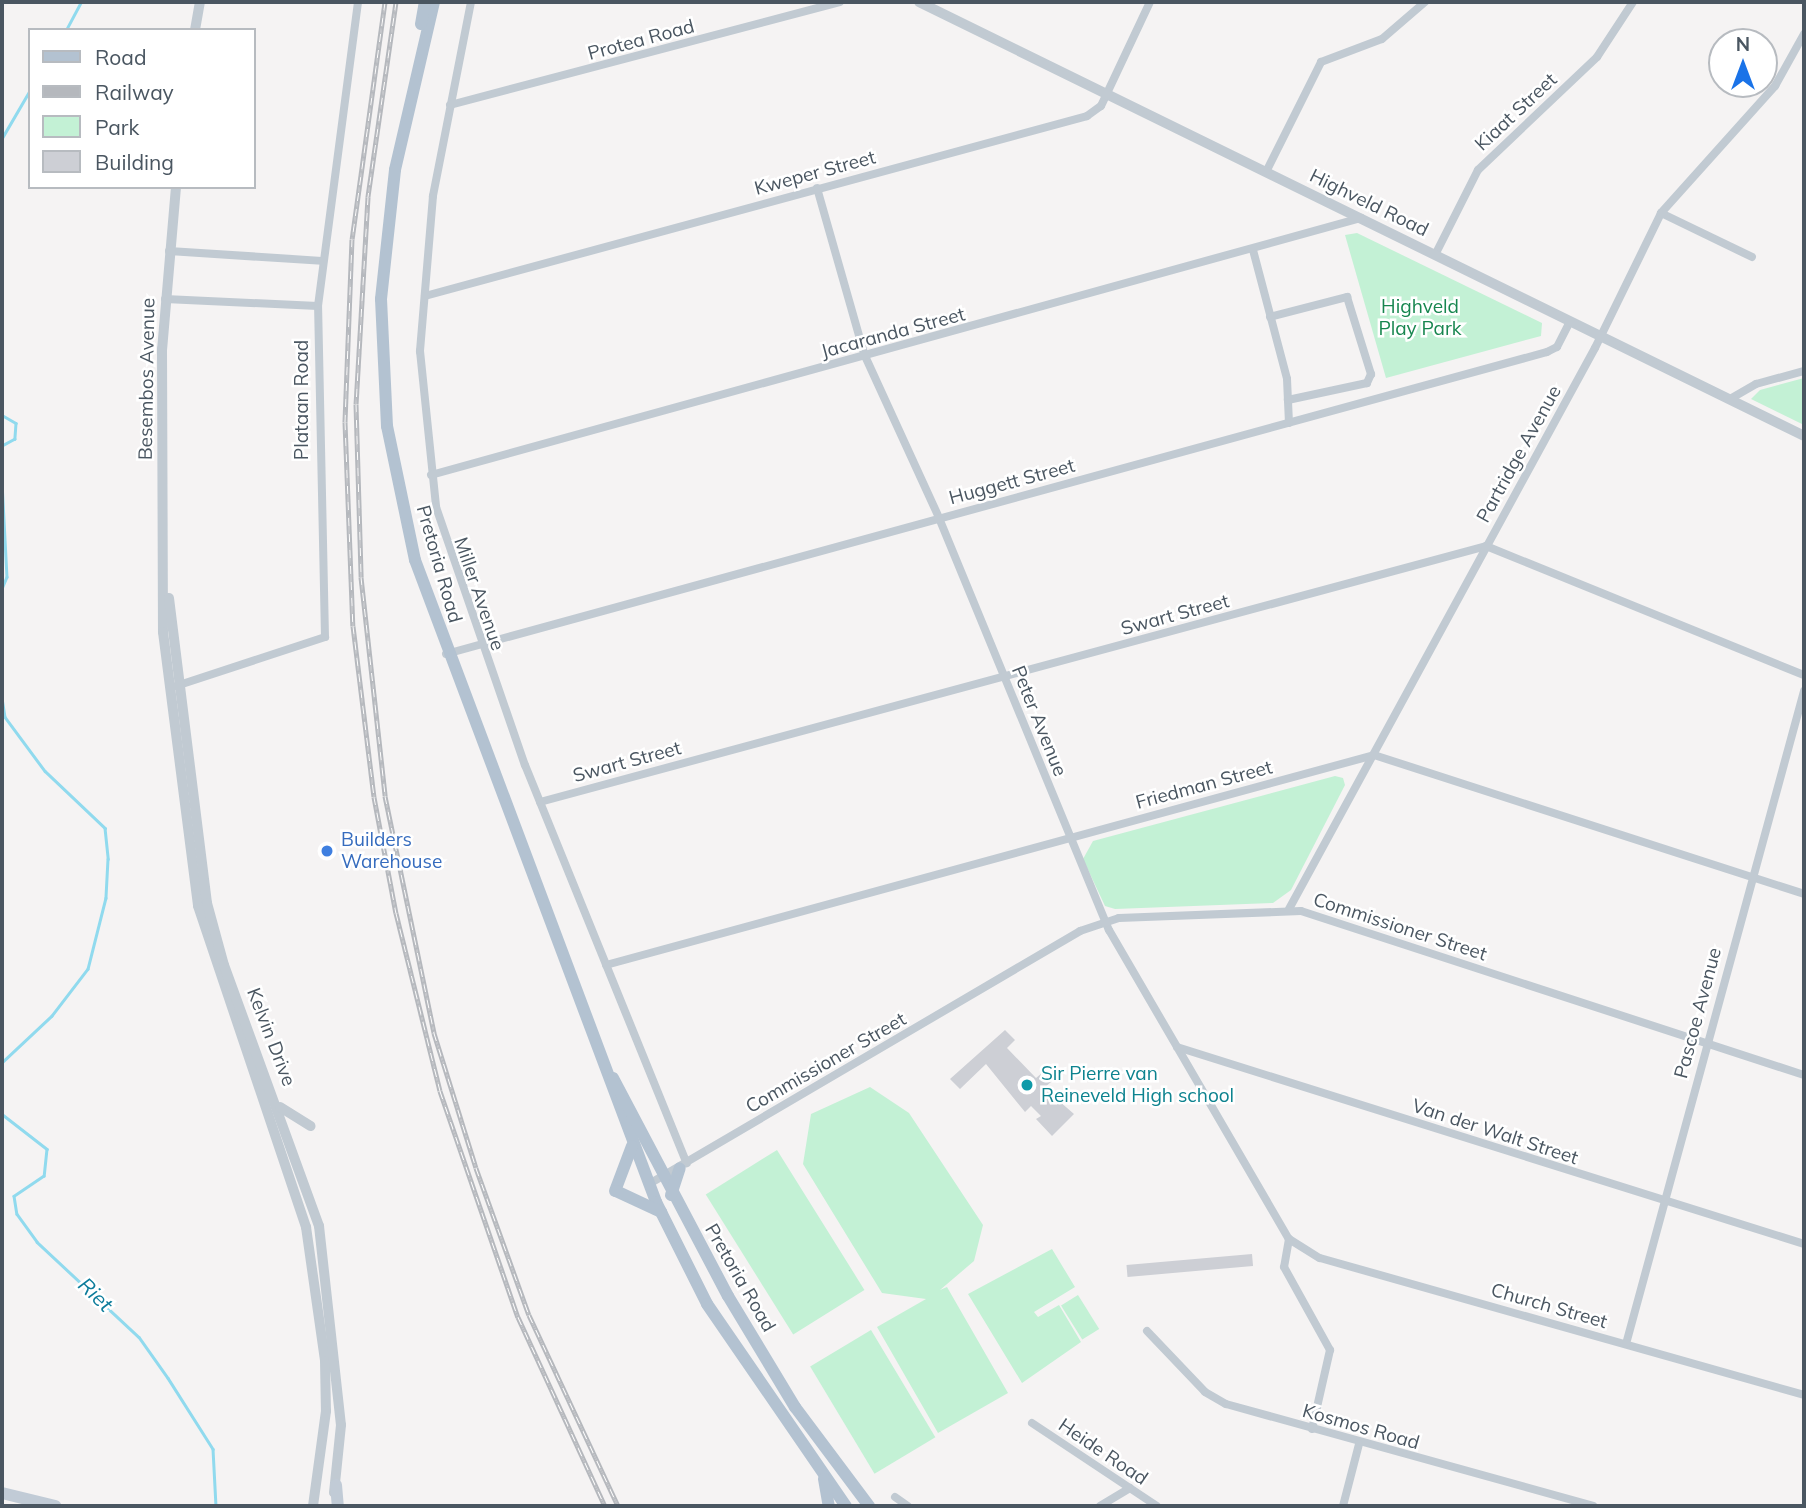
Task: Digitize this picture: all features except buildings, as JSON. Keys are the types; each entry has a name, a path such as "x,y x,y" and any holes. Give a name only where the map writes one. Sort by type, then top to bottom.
{"main road":[{"name":"Pretoria Road","path":"425,2 418,58 387,222 380,348 387,426 404,517 446,654 632,1146 661,1212 707,1304 846,1506"},
{"name":"Pretoria Road","path":"418,58 434,2"},
{"name":"Pretoria Road","path":"600,1056 671,1195 795,1407 869,1504"},
{"path":"632,1146 616,1191 661,1212"},
{"path":"671,1195 684,1165"},
{"path":"823,1474 829,1506"},
{"path":"336,1485 338,1506"},
{"path":"2,1493 55,1506"}],"street":[{"path":"195,28 200,2"},
{"name":"Plataan Road","path":"176,686 325,638 318,306 358,2"},
{"name":"Miller Avenue","path":"471,2 433,196 419,365 431,475 441,530 479,643 684,1165"},
{"name":"Protea Road","path":"450,105 840,2"},
{"name":"Highveld Road","path":"919,2 1804,436"},
{"name":"Kweper Street","path":"425,296 1087,116 1107,95 1150,2"},
{"path":"1266,172 1321,62 1382,39 1425,2"},
{"name":"Kiaat Street","path":"1435,255 1478,170 1597,57 1633,2"},
{"name":"Partridge Avenue","path":"1289,909 1601,336 1661,213 1776,86 1804,34"},
{"name":"Peter Avenue","path":"817,188 864,356 939,518 1105,919 1289,1239"},
{"name":"Besembos Avenue","path":"165,575 164,299 176,189"},
{"path":"1661,213 1752,257"},
{"name":"Jacaranda Street","path":"431,475 1361,218"},
{"path":"1253,250 1288,400 1289,423"},
{"path":"169,251 322,261"},
{"path":"1270,317 1347,297 1371,377 1317,397 1288,400"},
{"path":"164,299 318,306"},
{"name":"Huggett Street","path":"446,654 1546,352 1557,346 1570,321"},
{"path":"1730,399 1756,384 1804,371"},
{"path":"1486,546 1804,675"},
{"name":"Swart Street","path":"540,802 1486,546"},
{"name":"Kelvin Drive","path":"165,575 198,906 306,1227 326,1361 326,1411 313,1506"},
{"name":"Kelvin Drive","path":"176,686 206,903 224,965 278,1105 319,1226 341,1425 332,1506"},
{"name":"Pascoe Avenue","path":"1626,1344 1662,1203 1804,691"},
{"path":"1374,755 1804,894"},
{"name":"Friedman Street","path":"606,965 1374,755"},
{"name":"Commissioner Street","path":"649,1184 663,1179 1105,919 1289,909 1804,1075"},
{"name":"Van der Walt Street","path":"1177,1046 1662,1203 1804,1244"},
{"path":"278,1105 311,1126"},
{"path":"1289,1239 1284,1267 1330,1350 1312,1429"},
{"name":"Church Street","path":"1289,1239 1320,1258 1804,1395"},
{"name":"Kosmos Road","path":"1147,1331 1214,1399 1359,1444 1593,1506"},
{"name":"Heide Road","path":"1032,1423 1157,1506"},
{"path":"1343,1506 1359,1444"},
{"path":"1100,1506 1130,1488"},
{"path":"895,1497 908,1506"}],"green space":[{"name":"Highveld Play Park","path":"1357,233 1542,323 1541,336 1386,378 1345,235"},
{"path":"1804,378 1804,425 1751,399 1760,390"},
{"path":"1335,776 1343,778 1345,785 1291,890 1273,903 1115,909 1105,906 1083,859 1093,841"},
{"path":"870,1087 909,1113 983,1225 974,1261 940,1290 947,1287 1008,1393 938,1433 877,1327 926,1299 882,1293 803,1164 811,1114"},
{"path":"777,1150 864,1290 793,1334 706,1195"},
{"path":"1052,1249 1075,1287 1034,1312 1038,1317 1059,1305 1081,1342 1022,1383 968,1294"},
{"path":"1078,1295 1099,1329 1082,1340 1061,1306"},
{"path":"871,1330 935,1437 875,1474 810,1367"}],"waterway":[{"name":"Riet","path":"67,28 81,2"},
{"name":"Riet","path":"2,138 28,93"},
{"name":"Riet","path":"2,415 16,423 15,439 2,446"},
{"name":"Riet","path":"2,482 7,577 2,589"},
{"name":"Riet","path":"2,698 5,717 45,771 105,828 108,859 106,898 88,969 52,1016 2,1063"},
{"name":"Riet","path":"2,1114 47,1149 44,1176 14,1196 17,1214 37,1242 139,1337 168,1378 213,1449 216,1506"}],"railway":[{"path":"385,2 352,239 345,422 353,626 374,797 396,913 440,1091 518,1317 605,1506"},
{"path":"396,2 368,197 356,404 361,577 385,796 434,1033 476,1168 529,1315 618,1506"}],"place":[{"name":"Builders Warehouse","path":"327,851"},
{"name":"Sir Pierre van Reineveld High school","path":"1027,1085"}]}
